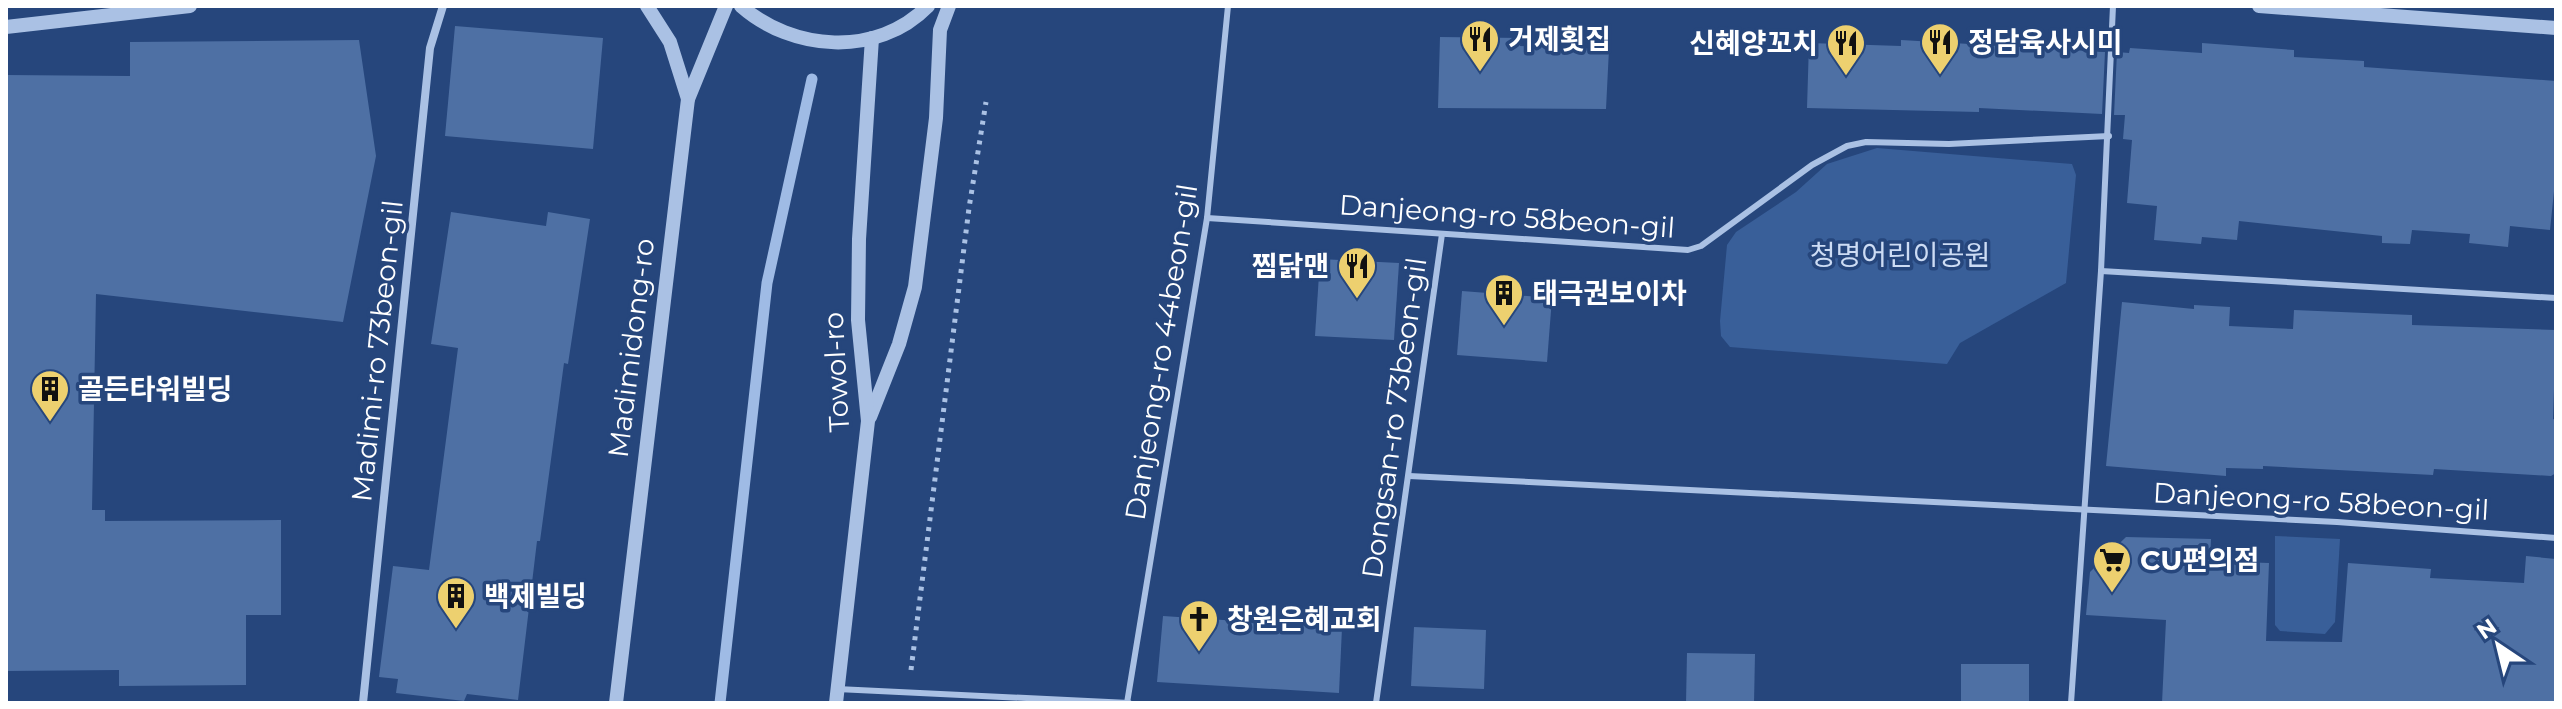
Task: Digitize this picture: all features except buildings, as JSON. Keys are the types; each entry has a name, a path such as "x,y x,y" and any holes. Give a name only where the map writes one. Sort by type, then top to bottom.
{"street":[{"path":"6,27 190,6"},
{"name":"Madimi-ro 73beon-gil","path":"363,703 430,48 443,6"},
{"path":"647,6 670,42 688,99"},
{"name":"Madimidong-ro","path":"616,703 688,99 726,6"},
{"path":"741,6 759,22 795,38 834,44 872,38 899,27 928,6"},
{"path":"868,421 899,344 915,287 936,118 940,30 949,6"},
{"path":"2259,6 2556,28"},
{"name":"Towol-ro","path":"837,696 868,421 858,320 859,239 872,38"}],"lane":[{"name":"Danjeong-ro 44beon-gil","path":"1129,703 1207,218 1228,6"},
{"path":"2071,703 2101,271 2113,6"},
{"name":"Danjeong-ro 58beon-gil","path":"1207,218 1688,250 1701,246 1812,165 1847,146 1866,142 1949,144 2109,136"},
{"name":"Dongsan-ro 73beon-gil","path":"1376,703 1442,234"},
{"path":"2101,271 2556,298"},
{"name":"Danjeong-ro 58beon-gil","path":"1409,476 2337,522 2556,538"},
{"path":"837,696 908,693 1129,703"}],"path":[{"path":"908,693 969,208 986,102"}],"green space":[{"name":"청명어린이공원","path":"1877,148 2072,164 2076,175 2066,283 1960,343 1947,364 1730,347 1721,336 1720,321 1727,245 1736,232 1796,192 1827,164"},
{"path":"2275,536 2340,539 2335,622 2325,634 2280,631 2275,625"}],"waterway":[{"path":"720,703 767,283 812,79"}],"place":[{"name":"거제횟집","path":"1480,73"},
{"name":"정담육사시미","path":"1940,76"},
{"name":"신혜양꼬치","path":"1846,77"},
{"name":"찜닭맨","path":"1357,300"},
{"name":"태극권보이차","path":"1504,327"},
{"name":"골든타워빌딩","path":"50,423"},
{"name":"CU편의점","path":"2112,594"},
{"name":"백제빌딩","path":"456,630"},
{"name":"창원은혜교회","path":"1199,653"}]}
